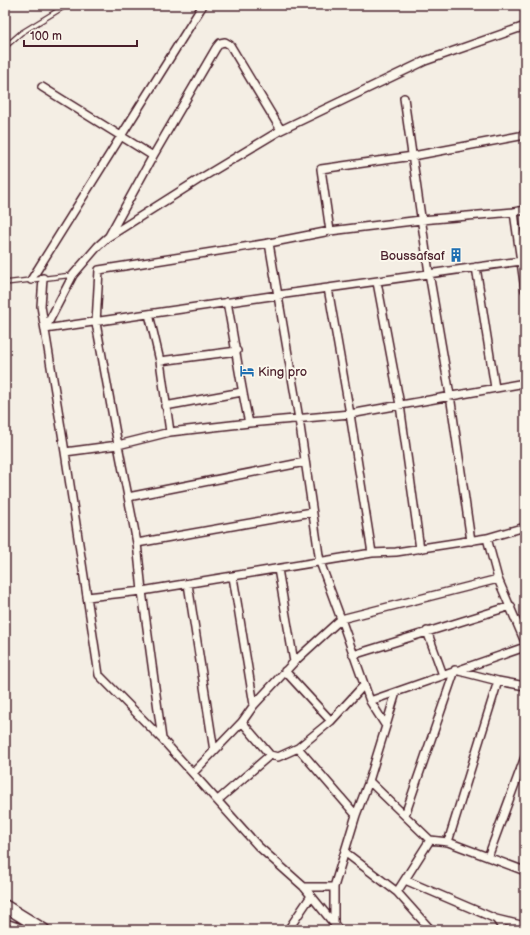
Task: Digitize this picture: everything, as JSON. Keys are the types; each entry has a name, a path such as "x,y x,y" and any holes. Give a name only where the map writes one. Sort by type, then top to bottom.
{"main road":[{"path":"5,906 44,930"},
{"path":"5,925 20,930"}],"street":[{"path":"31,280 203,5"},
{"path":"45,329 73,275 98,246 198,180 281,130 425,61 525,26"},
{"path":"108,238 153,156 220,43 225,42 230,45 281,130"},
{"path":"42,87 153,156"},
{"path":"404,98 429,273 450,395 471,541"},
{"path":"330,231 320,169 413,156 525,135"},
{"path":"162,739 142,591 138,543 118,445 96,323 99,270 269,243 330,231 525,210"},
{"path":"514,212 525,290"},
{"path":"269,243 299,419 320,562 370,701 386,726"},
{"path":"45,329 96,323 227,302 521,261"},
{"path":"476,267 495,388"},
{"path":"42,278 41,306 100,675 162,739 258,846 304,887 339,930"},
{"path":"377,282 400,404 420,549"},
{"path":"328,288 372,553"},
{"path":"227,302 237,351 242,392 249,423"},
{"path":"150,314 160,361 170,432"},
{"path":"160,361 237,351"},
{"path":"65,452 118,445 170,432 350,414 450,395 525,383"},
{"path":"166,406 242,392"},
{"path":"128,497 305,462"},
{"path":"138,543 312,512"},
{"path":"87,597 188,584 372,553 396,552 471,541 525,527"},
{"path":"486,538 498,579 525,642"},
{"path":"278,569 294,662"},
{"path":"233,576 254,705"},
{"path":"193,773 242,722 254,705 285,671 341,619 498,579"},
{"path":"188,584 214,751"},
{"path":"354,654 510,606"},
{"path":"427,631 443,675"},
{"path":"370,701 455,670 525,647"},
{"path":"455,670 525,686"},
{"path":"405,815 455,670"},
{"path":"285,671 331,721"},
{"path":"448,842 498,681"},
{"path":"242,722 270,755 278,757 298,748 331,721 364,685"},
{"path":"334,922 334,887 346,853 356,815 369,781 396,692"},
{"path":"298,748 356,815"},
{"path":"218,800 270,755"},
{"path":"488,857 525,757"},
{"path":"369,781 430,840 448,842 525,871"},
{"path":"397,892 430,840"},
{"path":"346,853 397,892 431,930"},
{"path":"405,880 496,919 525,926"},
{"path":"304,887 334,887"},
{"path":"288,930 311,896"},
{"path":"496,919 504,930"}],"lane":[{"path":"5,47 21,33 67,5"},
{"path":"5,283 73,275"}],"place":[{"name":"Boussafsaf","path":"456,255"},
{"name":"King pro","path":"247,371"}]}
